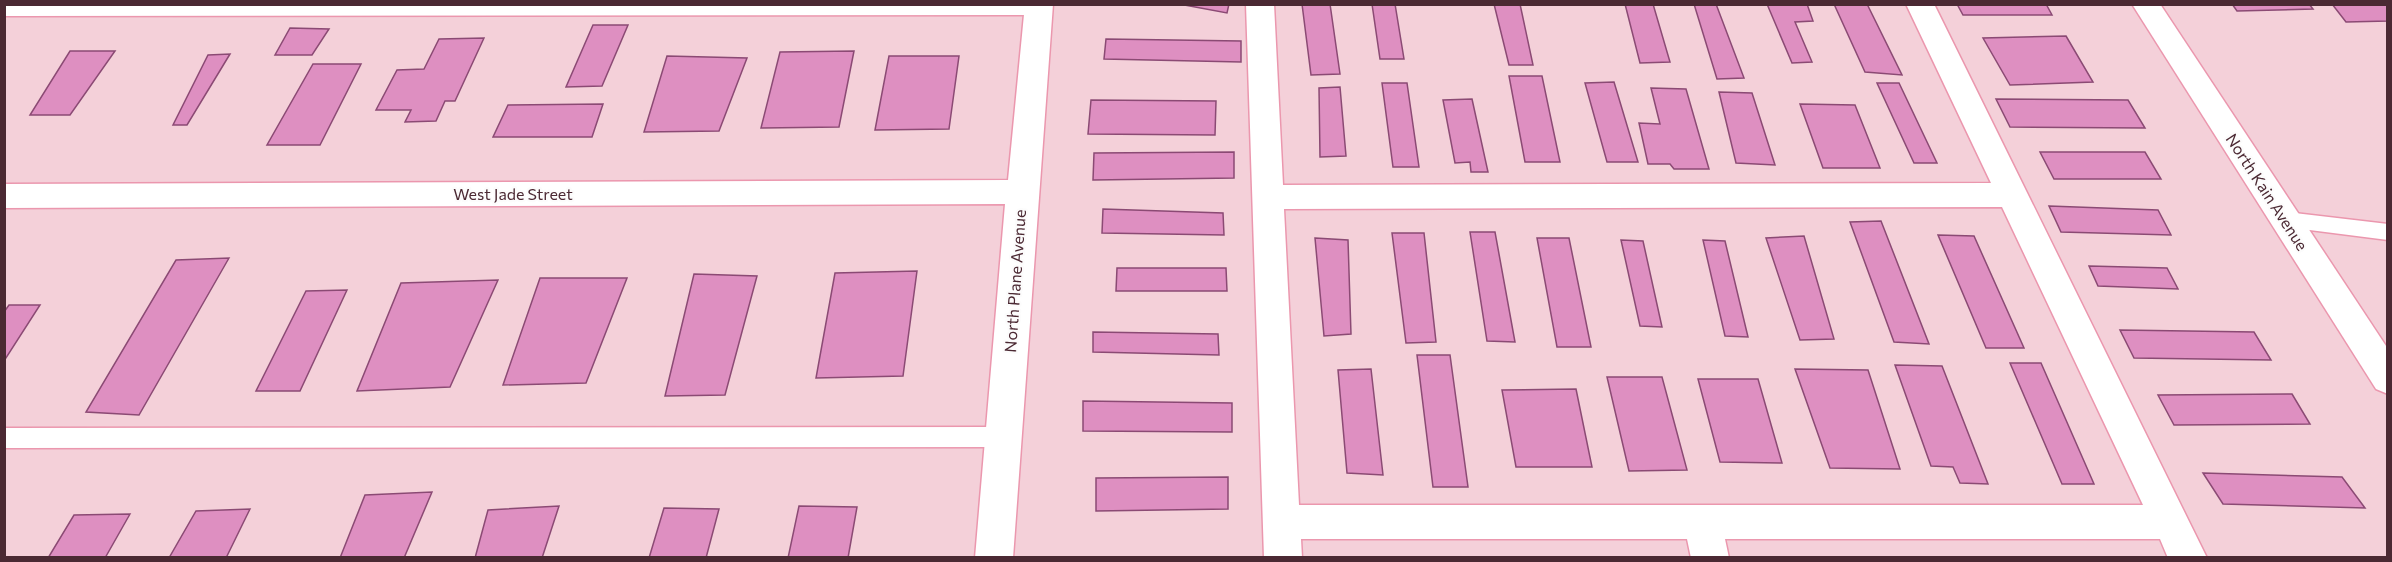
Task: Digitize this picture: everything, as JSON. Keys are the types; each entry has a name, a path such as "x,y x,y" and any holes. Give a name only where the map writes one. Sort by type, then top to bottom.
{"street":[{"path":"1260,4 1270,197 1282,540 1702,522 2171,522"},
{"path":"1920,4 2188,558"},
{"name":"North Kain Avenue","path":"2146,4 2388,380"},
{"name":"North Plane Avenue","path":"994,558 1022,192 1039,7"},
{"name":"West Jade Street","path":"4,196 1022,192"},
{"path":"1270,197 2013,195"},
{"path":"1702,522 1710,558"}],"lane":[{"path":"4,10 1039,7"},
{"path":"2285,220 2388,232"},
{"path":"4,438 1004,437"}],"building":[{"path":"1179,4 1229,4 1227,13"},
{"path":"1302,4 1330,4 1340,74 1311,75"},
{"path":"1372,4 1395,4 1404,59 1380,59"},
{"path":"1494,4 1520,4 1533,65 1509,65"},
{"path":"1625,4 1653,4 1670,62 1640,63"},
{"path":"1694,4 1716,4 1744,78 1717,79"},
{"path":"1767,4 1807,4 1813,21 1795,22 1812,62 1792,63"},
{"path":"1834,4 1867,4 1902,75 1865,72"},
{"path":"1957,4 2046,4 2052,15 1963,15"},
{"path":"2232,4 2309,4 2313,9 2237,11"},
{"path":"2332,4 2388,4 2388,21 2346,22"},
{"path":"593,25 628,25 602,86 566,87"},
{"path":"290,28 329,29 312,55 275,55"},
{"path":"2066,36 2093,82 2010,85 1983,38"},
{"path":"484,38 455,101 445,101 436,121 405,122 411,110 376,110 397,70 424,69 439,39"},
{"path":"1106,39 1241,41 1241,62 1104,59"},
{"path":"70,51 115,51 70,115 30,115"},
{"path":"854,51 839,127 761,128 780,52"},
{"path":"230,54 187,125 173,125 208,55"},
{"path":"667,56 747,58 719,131 644,132"},
{"path":"889,56 959,56 949,129 875,130"},
{"path":"313,64 361,64 320,145 267,145"},
{"path":"1509,76 1542,76 1560,162 1525,162"},
{"path":"1614,82 1638,162 1607,162 1585,83"},
{"path":"1382,83 1407,83 1419,167 1393,167"},
{"path":"1877,83 1899,83 1937,163 1914,163"},
{"path":"1340,87 1346,156 1320,157 1319,88"},
{"path":"1651,88 1686,89 1709,169 1674,169 1670,164 1648,164 1639,123 1660,124"},
{"path":"1719,92 1752,93 1775,165 1736,163"},
{"path":"1472,99 1488,172 1471,172 1470,162 1455,163 1443,100"},
{"path":"1996,99 2128,100 2145,128 2010,127"},
{"path":"1091,100 1216,101 1215,135 1088,134"},
{"path":"603,104 592,137 493,137 508,105"},
{"path":"1800,104 1855,105 1880,168 1823,168"},
{"path":"1234,152 1234,178 1093,180 1094,153"},
{"path":"2040,152 2145,152 2161,179 2054,179"},
{"path":"2049,206 2158,210 2171,235 2061,232"},
{"path":"1103,209 1223,213 1224,235 1102,233"},
{"path":"1881,221 1929,344 1894,342 1850,222"},
{"path":"1470,232 1495,232 1515,342 1487,341"},
{"path":"1392,233 1424,233 1436,342 1406,343"},
{"path":"1938,235 1974,236 2024,348 1986,348"},
{"path":"1804,236 1834,339 1800,340 1766,238"},
{"path":"1315,238 1348,240 1351,334 1324,336"},
{"path":"1537,238 1569,238 1591,347 1557,347"},
{"path":"1621,240 1643,241 1662,327 1640,326"},
{"path":"1703,240 1725,241 1748,337 1725,336"},
{"path":"229,258 139,415 86,412 176,260"},
{"path":"2089,266 2167,268 2178,289 2098,286"},
{"path":"1117,268 1226,268 1227,291 1116,291"},
{"path":"917,271 903,376 816,378 835,273"},
{"path":"694,274 757,276 725,395 665,396"},
{"path":"540,278 627,278 586,383 503,385"},
{"path":"498,280 450,387 357,391 401,283"},
{"path":"347,290 300,391 256,391 306,291"},
{"path":"9,305 40,305 4,361 4,312"},
{"path":"2120,330 2254,332 2271,360 2134,358"},
{"path":"1093,332 1218,334 1219,355 1093,352"},
{"path":"1417,355 1450,355 1468,487 1433,487"},
{"path":"2010,363 2041,363 2094,484 2062,484"},
{"path":"1895,365 1942,366 1988,484 1960,483 1953,467 1931,466"},
{"path":"1371,369 1383,475 1347,473 1338,370"},
{"path":"1795,369 1868,370 1900,469 1830,468"},
{"path":"1607,377 1662,377 1687,470 1629,471"},
{"path":"1698,379 1758,379 1782,463 1720,462"},
{"path":"1576,389 1592,467 1516,467 1502,390"},
{"path":"2292,394 2310,424 2174,425 2158,395"},
{"path":"1083,401 1232,403 1232,432 1083,431"},
{"path":"2203,473 2342,477 2365,508 2223,504"},
{"path":"1228,477 1228,509 1096,511 1096,478"},
{"path":"432,492 404,558 340,558 365,495"},
{"path":"559,506 542,558 475,558 488,510"},
{"path":"799,506 857,507 848,558 788,558"},
{"path":"664,508 719,509 706,558 649,558"},
{"path":"250,509 226,558 169,558 196,511"},
{"path":"130,514 105,558 48,558 74,515"}]}
